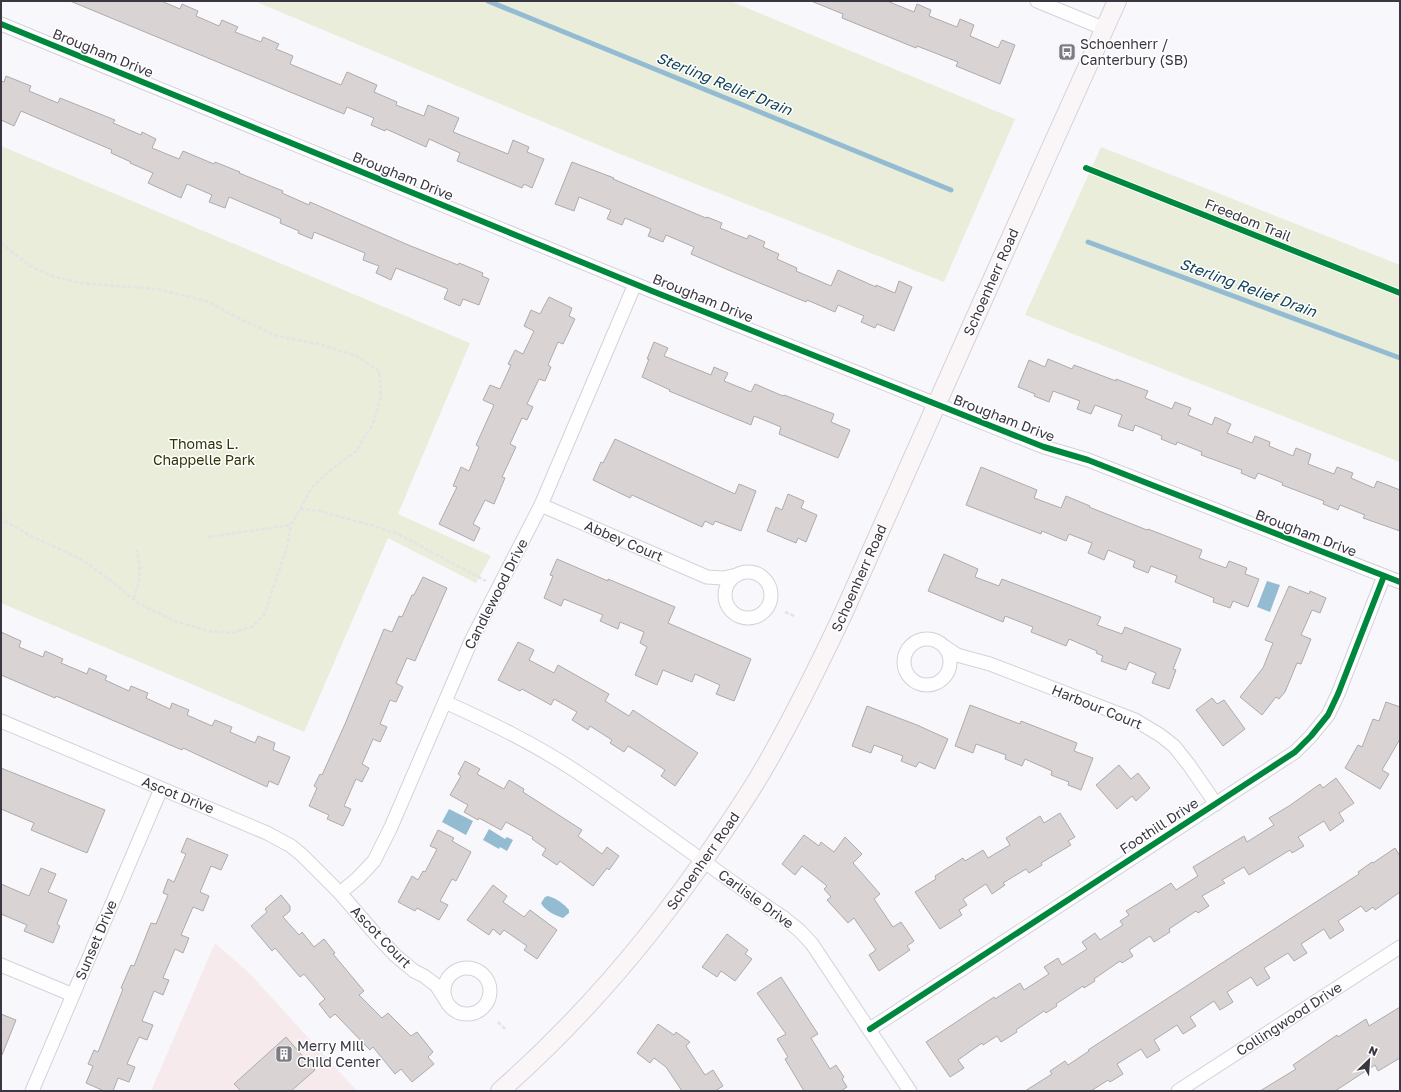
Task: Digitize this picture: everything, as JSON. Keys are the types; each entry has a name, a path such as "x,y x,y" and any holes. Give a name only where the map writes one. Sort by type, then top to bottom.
{"main road":[{"name":"Schoenherr Road","path":"500,1091 559,1035 603,989 644,940 703,861 767,764 806,691 844,612 1117,1"}],"street":[{"path":"1037,1 1105,29"},
{"name":"Brougham Drive","path":"1,24 635,284 1044,447 1088,460 1400,582"},
{"name":"Candlewood Drive","path":"340,893 358,878 374,861 391,827 471,641 541,506 635,284"},
{"name":"Abbey Court","path":"541,506 707,577 719,588 726,599 728,606 733,612 740,616 746,618 754,617 766,609 770,602 770,586 760,575 752,572 744,572 723,578 707,577"},
{"path":"726,599 725,592 727,585 737,574"},
{"name":"Foothill Drive","path":"870,1029 1295,752 1311,736 1328,715 1338,694 1384,576"},
{"name":"Harbour Court","path":"972,660 957,666 934,684 926,685 918,683 912,679 907,673 904,665 904,657 912,644 926,639 933,640 957,655 990,664 1135,720 1160,735 1174,746 1216,804"},
{"path":"945,647 949,654 950,661 946,675"},
{"name":"Carlisle Drive","path":"445,702 489,722 573,769 784,918 800,931 812,944 910,1091"},
{"name":"Ascot Drive","path":"1,721 267,833 284,842 302,855 340,893"},
{"name":"Sunset Drive","path":"32,1091 161,788"},
{"name":"Ascot Court","path":"340,893 396,956 436,986 455,1011 462,1014 478,1012 484,1007 488,1000 490,985 482,973 475,969 460,969 448,977 438,978 424,976"},
{"name":"Collingwood Drive","path":"1178,1091 1400,947"},
{"path":"1,965 73,995"},
{"path":"445,998 445,983 448,977"}],"path":[{"path":"1,519 31,536 81,559 133,599 175,621 208,631 232,633 253,626 264,615 287,547 291,525 312,486 356,451 373,424 381,396 379,371 357,356 319,344 277,336 206,301 158,289 80,283 52,276 30,266 2,245"},
{"path":"300,509 320,511 398,534 481,578"},
{"path":"208,537 291,525"},
{"path":"133,599 141,574 137,550"},
{"path":"785,612 796,617"},
{"path":"498,1022 505,1030"}],"shaded area":[{"path":"215,943 250,974 357,1091 151,1091"}],"green space":[{"path":"254,1 730,1 1015,119 944,282 620,154"},
{"name":"Thomas L. Chappelle Park","path":"1,146 470,343 398,514 491,556 476,583 388,538 304,732 1,603"},
{"path":"1101,147 1400,265 1400,462 1025,315"}],"water":[{"path":"1267,581 1280,585 1270,612 1257,607"},
{"path":"449,809 473,821 466,835 442,822"},
{"path":"489,829 505,839 507,837 513,840 507,851 500,847 499,849 483,840"},
{"path":"548,896 562,903 569,910 569,913 563,918 547,910 541,903 545,897"}],"building":[{"path":"70,1 161,1 180,9 182,4 198,11 196,16 219,26 222,20 238,27 235,32 261,42 263,37 279,44 276,49 293,56 290,64 341,85 347,72 377,85 374,92 397,102 396,105 424,116 428,105 459,118 453,132 508,154 513,140 529,147 527,152 544,159 532,188 524,184 522,188 457,161 460,153 429,139 426,147 386,129 385,131 371,125 374,118 347,107 344,114"},
{"path":"811,1 887,1 914,12 917,4 931,10 929,16 957,27 960,19 974,25 970,36 998,48 1002,40 1015,45 1000,84 956,66 958,62 917,46 916,48 842,18 843,14"},
{"path":"6,76 31,86 29,91 58,103 60,98 115,120 113,123 141,135 142,132 156,139 152,148 179,159 183,151 214,164 215,162 283,191 282,193 309,205 310,202 406,244 458,265 459,263 483,273 482,276 489,279 479,305 463,299 460,306 444,299 448,289 396,268 391,280 376,273 379,266 363,260 365,253 314,232 312,239 298,233 299,231 280,223 281,219 229,197 225,208 209,202 212,195 187,184 181,198 148,183 153,173 111,153 112,150 21,111 14,126 1,120 1,81 4,82"},
{"path":"572,162 614,178 613,179 706,218 707,217 722,223 720,228 747,239 749,235 765,242 763,247 779,254 777,259 797,268 796,271 831,286 838,270 876,287 876,285 895,293 899,281 912,287 894,331 877,324 875,328 861,322 864,316 838,305 835,312 807,300 806,302 733,272 691,254 694,247 666,235 663,242 648,236 651,229 625,218 622,225 607,219 611,210 579,197 574,211 555,204"},
{"path":"549,297 572,308 569,316 575,319 563,344 558,342 548,365 551,367 545,381 539,379 527,404 533,407 527,420 522,418 510,444 516,447 502,477 505,478 494,504 485,500 473,524 480,528 474,541 439,524 457,487 453,486 461,467 469,471 479,447 476,445 494,405 483,400 490,385 500,389 511,365 508,364 515,350 523,354 534,331 524,326 531,310 540,314"},
{"path":"654,342 668,348 664,356 711,375 714,367 728,373 724,381 751,392 755,384 783,396 784,395 834,414 831,422 850,430 838,458 779,434 781,427 754,416 751,425 669,391 670,390 642,377"},
{"path":"1048,359 1072,369 1074,365 1148,391 1145,398 1172,409 1175,402 1191,408 1188,415 1212,425 1215,417 1231,424 1227,433 1252,443 1255,436 1270,442 1269,446 1293,456 1296,448 1311,454 1308,464 1334,474 1337,467 1353,473 1351,478 1374,488 1377,481 1400,490 1400,531 1363,518 1365,515 1340,505 1338,510 1323,504 1324,501 1282,485 1283,483 1258,473 1255,479 1241,473 1242,470 1201,455 1202,452 1177,442 1176,445 1161,439 1162,436 1135,425 1133,431 1118,426 1122,415 1095,405 1091,414 1077,409 1080,401 1053,391 1049,402 1018,387 1029,360 1045,367"},
{"path":"615,439 735,494 739,484 756,491 741,531 715,521 713,525 705,521 702,527 632,495 630,498 593,480 601,462 603,463"},
{"path":"981,467 1037,490 1034,498 1061,508 1066,496 1090,506 1089,507 1202,550 1199,558 1226,568 1229,561 1247,568 1245,574 1259,579 1248,607 1233,601 1230,608 1213,602 1214,598 1175,582 1177,576 1151,566 1148,573 1133,567 1135,561 1108,550 1104,560 1088,553 1092,543 1069,534 1066,541 1042,531 1041,534 966,505"},
{"path":"788,494 804,501 801,508 817,515 806,542 798,538 796,543 767,531 776,507 782,510"},
{"path":"944,554 978,569 975,577 999,586 1002,579 1101,617 1097,625 1122,634 1125,627 1181,649 1173,669 1176,670 1169,689 1152,683 1156,673 1129,662 1126,670 1101,661 1103,656 1096,653 1097,651 1069,639 1066,646 1031,632 1033,627 1005,616 1003,622 928,591"},
{"path":"557,559 675,607 668,623 751,659 734,701 716,694 720,685 695,674 692,682 663,670 657,685 635,675 647,647 640,643 644,632 620,622 618,629 600,621 603,615 564,599 561,606 544,598 553,576 550,575"},
{"path":"423,577 447,588 415,661 407,658 396,683 403,687 396,702 390,700 380,724 387,727 380,742 373,739 362,764 369,768 362,782 356,779 344,806 351,809 343,826 327,819 329,815 309,806 317,788 314,786 320,774 322,775 345,724 384,629 392,632 399,616 402,617 412,595 414,595"},
{"path":"1289,586 1309,594 1310,591 1326,598 1320,613 1312,610 1301,635 1311,639 1301,664 1297,663 1285,692 1279,699 1276,697 1262,715 1240,697 1263,668 1273,643 1265,640"},
{"path":"1,632 21,641 19,647 43,657 45,651 63,659 61,663 87,674 89,668 107,676 105,680 129,691 131,686 148,693 146,698 170,709 172,703 189,710 187,715 212,726 215,720 232,727 230,732 255,743 258,736 275,743 273,750 290,757 278,785 269,781 267,787 183,748 182,750 56,696 55,698 1,675"},
{"path":"518,642 534,650 529,660 554,673 558,665 609,694 605,701 629,716 633,710 698,753 675,786 661,776 665,770 644,756 628,746 624,752 610,743 612,740 590,726 588,730 572,720 577,712 554,699 551,705 522,689 520,691 498,680"},
{"path":"1212,698 1217,704 1224,700 1245,729 1223,746 1196,710"},
{"path":"1386,702 1400,707 1400,739 1382,770 1389,774 1380,789 1345,768 1358,745 1362,747 1373,719 1379,721"},
{"path":"970,705 1020,724 1021,721 1077,743 1074,751 1093,758 1081,790 1068,785 1069,782 1051,775 1052,771 1025,759 1022,766 1005,759 1006,755 976,744 973,753 955,746"},
{"path":"867,706 917,725 948,739 935,769 919,762 916,767 901,761 903,756 874,745 871,753 852,746"},
{"path":"465,761 480,769 477,774 504,789 509,780 524,789 523,792 582,830 578,836 602,854 607,847 619,856 609,870 607,868 593,886 560,861 557,865 542,855 546,849 532,839 533,837 506,822 501,830 464,812 468,805 450,795 461,776 458,774"},
{"path":"1119,765 1131,779 1138,773 1150,788 1136,801 1132,796 1117,809 1096,785"},
{"path":"1,768 105,810 87,853 31,830 34,823 1,809"},
{"path":"1336,778 1354,803 1339,813 1344,821 1330,831 1324,821 1298,837 1304,846 1292,853 1290,850 1249,875 1244,867 1222,880 1225,883 1202,896 1209,906 1198,913 1196,911 1169,929 1170,932 1154,942 1150,936 1129,950 1133,956 1122,963 1120,961 1094,979 1095,981 1084,988 1083,986 1056,1004 1057,1006 1046,1013 1044,1011 1016,1030 1017,1032 1001,1042 997,1036 983,1045 982,1043 958,1060 964,1068 950,1077 926,1042 994,997 995,999 1020,983 1024,990 1049,974 1044,967 1058,958 1062,965 1087,949 1082,942 1095,933 1100,940 1123,925 1120,921 1129,915 1126,911 1171,883 1176,890 1198,876 1193,867 1244,836 1247,842 1274,825 1269,818 1320,784 1323,788"},
{"path":"1060,813 1075,837 1068,841 1071,845 1041,863 1042,865 1029,873 1026,869 1003,883 1005,885 992,894 986,884 963,899 967,905 959,910 962,915 940,929 915,892 936,879 935,876 963,858 965,861 983,850 988,858 1010,845 1006,838 1040,816 1044,823"},
{"path":"438,830 454,838 452,841 471,852 456,881 452,879 440,901 448,905 439,920 417,908 415,911 398,902 412,876 418,880 423,871 425,872 437,849 430,846"},
{"path":"804,835 819,846 821,842 834,852 845,837 862,854 853,863 880,894 874,899 893,927 901,922 914,941 907,946 910,950 879,971 869,955 876,950 854,918 848,923 827,900 831,897 824,889 827,886 802,866 795,875 782,864"},
{"path":"187,838 228,855 221,870 211,866 200,892 209,896 203,911 193,907 181,935 189,938 183,953 175,949 163,978 169,980 163,995 154,991 142,1021 153,1025 147,1040 139,1037 127,1064 135,1067 129,1082 118,1078 113,1091 104,1091 86,1083 93,1066 88,1064 94,1050 98,1052 123,989 121,988 131,965 134,966 151,923 156,924 168,895 163,893 168,879 174,882 186,854 181,852"},
{"path":"1395,848 1400,856 1400,892 1375,910 1373,907 1366,912 1361,906 1338,921 1344,930 1330,939 1324,929 1301,944 1307,953 1294,961 1288,953 1264,968 1270,978 1257,986 1251,977 1227,992 1233,1002 1220,1010 1214,1001 1190,1017 1196,1026 1183,1034 1177,1025 1154,1040 1160,1050 1147,1058 1141,1049 1117,1064 1123,1074 1110,1082 1108,1080 1091,1091 1025,1091 1052,1074 1050,1071 1065,1061 1068,1065 1089,1051 1088,1050 1359,874 1358,872"},
{"path":"41,868 56,874 48,892 67,900 57,924 60,926 53,943 24,931 27,925 1,914 1,884 29,896"},
{"path":"493,885 507,896 503,902 524,917 530,910 557,930 537,959 524,950 527,946 504,930 500,935 493,929 489,935 467,920"},
{"path":"281,895 290,906 290,911 283,917 299,935 302,932 314,947 324,939 335,953 333,954 364,991 359,995 382,1018 388,1013 411,1036 417,1032 433,1052 428,1057 434,1064 412,1082 401,1069 395,1074 373,1047 370,1050 335,1014 330,1018 319,1004 325,999 304,974 300,977 275,948 272,951 251,926 267,912 265,909"},
{"path":"727,934 748,950 745,954 752,959 735,981 721,971 717,977 702,967"},
{"path":"781,977 818,1034 811,1038 830,1069 836,1065 844,1077 842,1079 847,1087 841,1091 804,1091 785,1059 788,1057 777,1039 786,1034 757,993"},
{"path":"1400,1007 1400,1058 1378,1071 1375,1065 1335,1091 1260,1091 1296,1069 1293,1065 1337,1035 1338,1037 1366,1019 1369,1026"},
{"path":"1,1014 16,1020 2,1055 1,1054"},
{"path":"658,1024 674,1035 676,1032 690,1042 686,1046 705,1075 713,1070 723,1086 715,1091 682,1091 666,1067 654,1058 650,1063 637,1053"},
{"name":"Merry Mill Child Center","path":"286,1037 315,1070 291,1091 241,1091 234,1084"}],"waterway":[{"name":"Sterling Relief Drain","path":"488,1 951,190"},
{"name":"Sterling Relief Drain","path":"1088,242 1400,358"}],"cycle path":[{"path":"1,24 652,291 1044,447 1088,460 1400,582"},
{"name":"Freedom Trail","path":"1086,168 1400,293"},
{"path":"870,1029 1295,752 1311,736 1328,715 1338,694 1384,576"}],"place":[{"name":"Schoenherr / Canterbury (SB)","path":"1067,52"},
{"name":"Merry Mill Child Center","path":"284,1054"}]}
